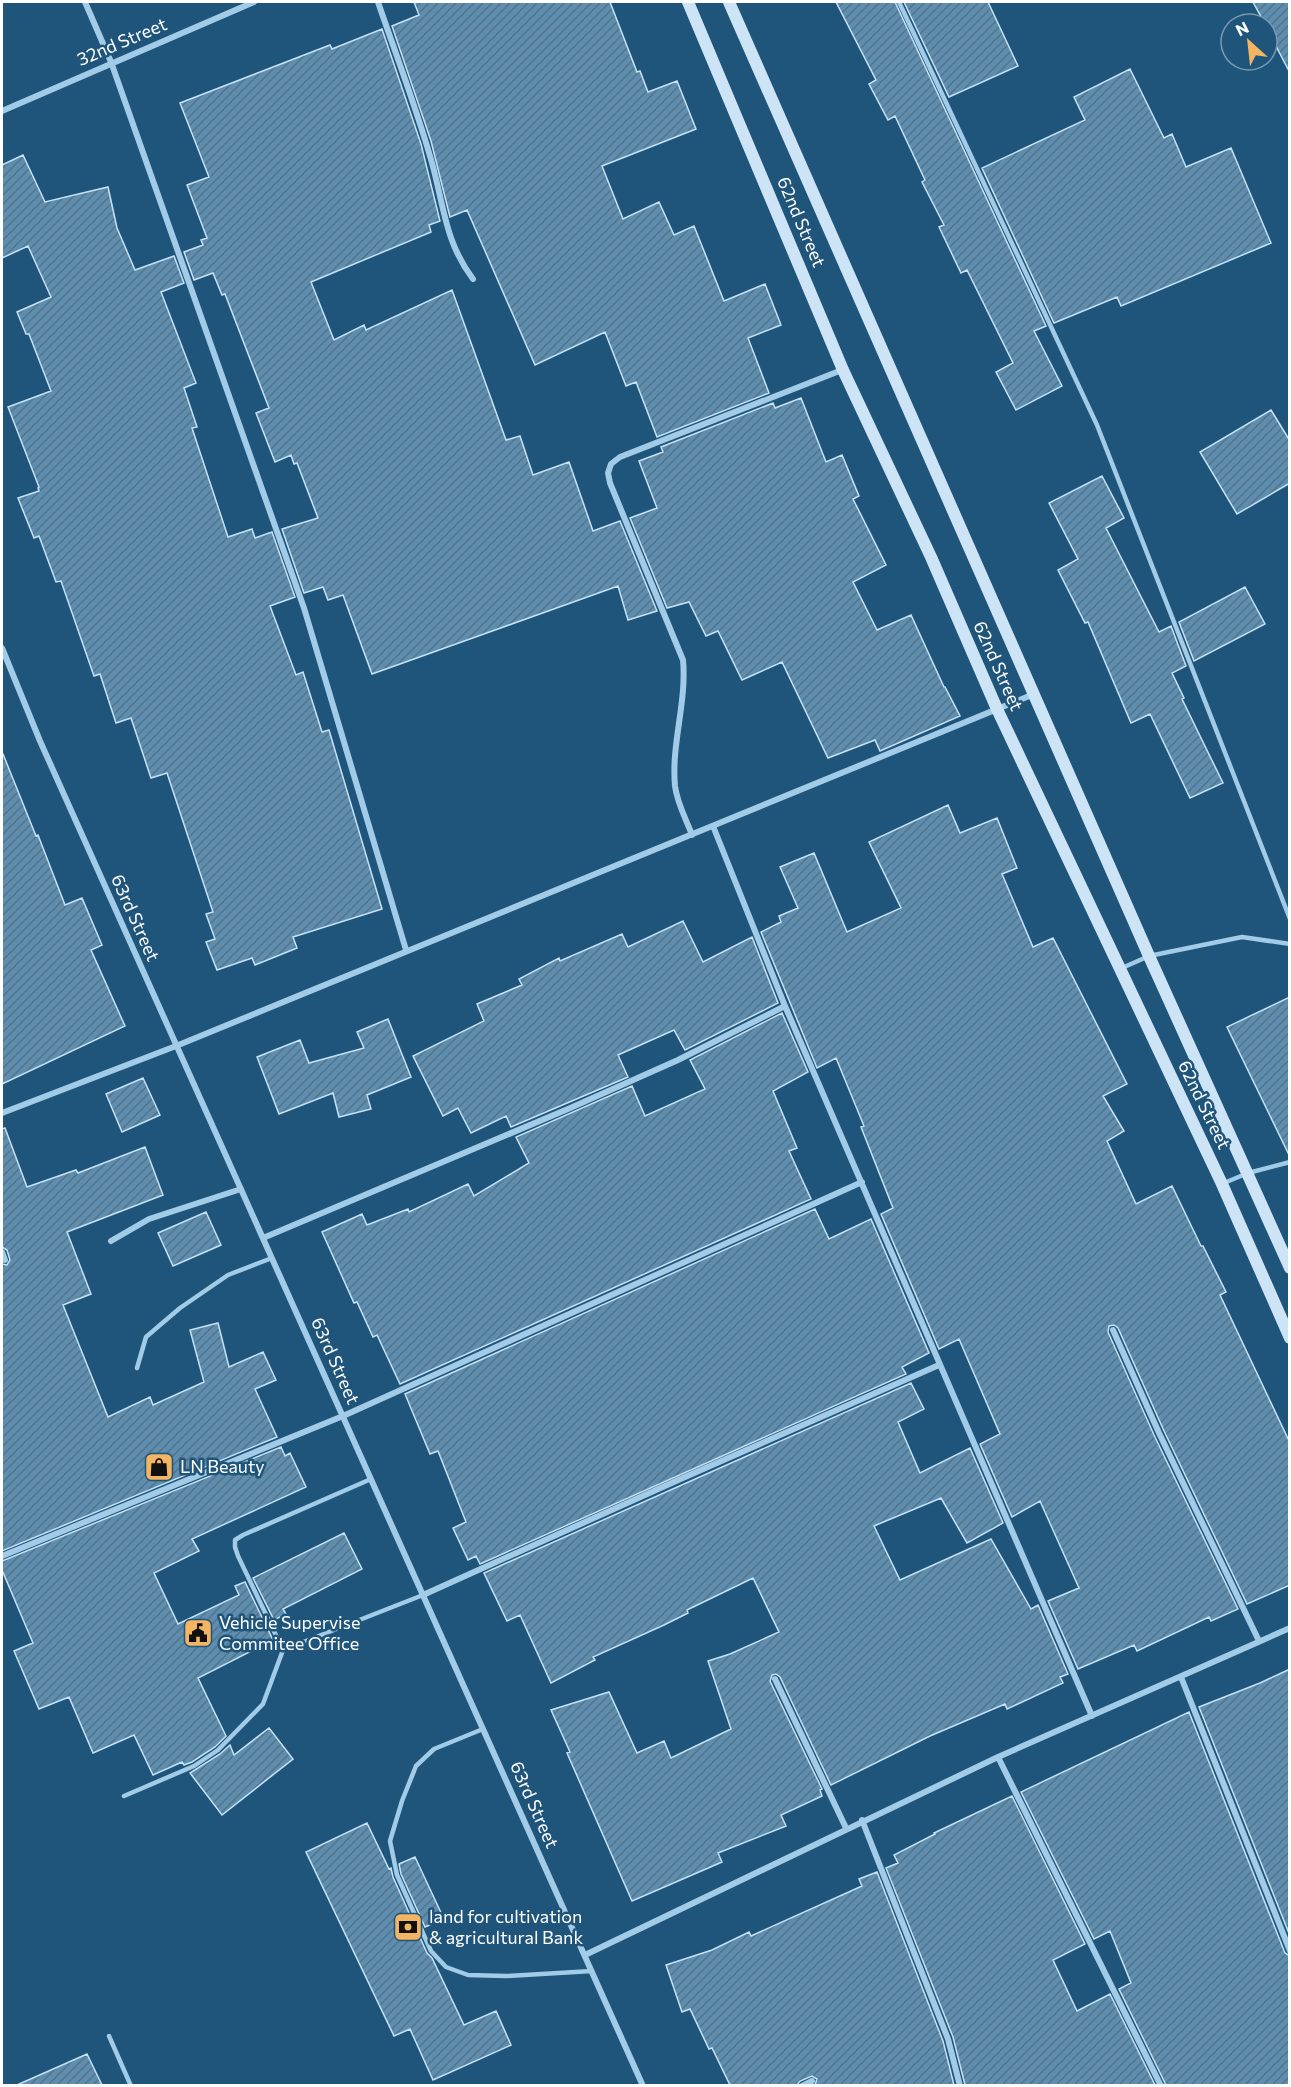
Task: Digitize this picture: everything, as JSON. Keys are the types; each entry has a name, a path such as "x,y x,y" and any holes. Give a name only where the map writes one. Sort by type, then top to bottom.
{"main road":[{"name":"62nd Street","path":"688,2 843,370 931,557 997,709 1222,1184 1290,1338"},
{"name":"62nd Street","path":"729,2 1149,956 1290,1268"}],"street":[{"path":"85,2 111,62 304,608 406,951"},
{"name":"32nd Street","path":"2,111 254,2"},
{"path":"378,2 432,162 448,235 473,279"},
{"path":"692,835 675,787 676,748 684,684 683,660 610,483 608,473 611,464 620,457 843,370"},
{"name":"63rd Street","path":"2,648 40,741 176,1046 643,2085"},
{"path":"2,1113 176,1046 1035,694"},
{"path":"713,826 785,1006 1092,1716"},
{"path":"263,1238 678,1060 785,1006"},
{"path":"2,1556 343,1416 862,1182"},
{"path":"111,1241 149,1219 241,1189"},
{"path":"2,1252 5,1260"},
{"path":"1113,1330 1159,1433 1259,1641"},
{"path":"423,1595 939,1365"},
{"path":"585,1955 862,1820 998,1757 1290,1628"},
{"path":"1180,1677 1290,1951"},
{"path":"775,1679 846,1828"},
{"path":"998,1757 1161,2085"},
{"path":"862,1820 948,2039 960,2085"},
{"path":"802,2085 812,2081"}],"lane":[{"path":"899,2 1097,425 1290,919"},
{"path":"1119,969 1149,956 1242,937 1290,944"},
{"path":"1222,1184 1248,1173 1290,1162"},
{"path":"137,1368 146,1337 180,1308 228,1275 272,1258"},
{"path":"124,1796 194,1766 218,1750 263,1704 283,1650 238,1556 235,1547 236,1540 371,1479"},
{"path":"283,1650 423,1595"},
{"path":"483,1729 434,1749 416,1766 390,1841 397,1875 431,1951 446,1967 468,1975 506,1977 592,1971"},
{"path":"109,2036 131,2085"}],"building":[{"path":"414,2 610,2 637,72 640,71 648,92 677,81 696,129 602,166 623,219 659,202 674,235 694,226 724,301 765,284 781,325 748,338 769,393 657,437 636,382 626,386 605,332 535,365 467,210 450,217 431,141 392,26 419,15"},
{"path":"836,2 895,2 1046,326 1034,331 1062,386 1016,410 996,372 1013,363 967,270 961,273 939,227 944,225 922,182 925,180 895,116 888,120 869,84 876,80"},
{"path":"904,2 988,2 1018,66 949,97"},
{"path":"1253,2 1290,2 1290,73 1279,52 1279,12 1258,12"},
{"path":"382,29 421,144 440,221 429,225 431,232 311,282 334,340 364,325 366,330 452,290 506,440 520,436 533,475 569,462 593,531 620,521 657,611 628,620 618,586 372,674 343,595 328,600 323,587 304,593 282,529 318,518 297,463 294,464 291,455 275,462 256,413 269,408 225,294 222,295 213,273 194,280 184,252 203,245 201,240 207,238 187,185 209,177 180,103 330,45 332,49"},
{"path":"1130,69 1164,138 1172,134 1186,167 1231,148 1271,243 1121,306 1117,297 1054,323 982,168 1085,120 1074,97"},
{"path":"23,155 45,202 108,187 117,228 135,270 174,256 184,283 161,292 196,383 184,388 197,427 192,428 228,537 252,529 255,538 272,532 295,597 270,606 296,675 303,672 322,732 329,730 382,909 293,937 297,948 255,965 252,958 217,970 206,942 215,939 206,914 213,912 167,773 151,778 131,718 116,723 100,674 94,676 61,581 56,582 39,536 34,538 18,498 39,491 39,487 8,407 51,391 29,334 26,334 17,312 51,297 28,246 2,258 2,165"},
{"path":"801,398 826,462 842,455 859,496 853,499 886,565 853,582 877,630 911,615 960,716 880,751 875,740 828,758 782,662 742,680 718,631 706,636 689,602 667,608 630,518 657,508 639,461 663,452 661,447 773,403 775,408"},
{"path":"1271,410 1290,441 1290,483 1237,514 1200,452"},
{"path":"1102,476 1124,518 1106,528 1159,632 1171,626 1186,666 1172,673 1184,698 1182,699 1223,783 1190,798 1150,714 1131,723 1088,622 1085,623 1058,570 1078,559 1049,503"},
{"path":"1245,587 1265,624 1194,661 1179,622"},
{"path":"2,754 36,836 38,835 65,905 82,898 102,945 91,950 125,1026 2,1084"},
{"path":"948,805 960,833 997,818 1017,868 1002,874 1033,947 1053,938 1127,1084 1103,1096 1124,1131 1107,1141 1136,1204 1172,1186 1226,1292 1220,1295 1290,1443 1290,1585 1247,1604 1164,1431 1118,1328 1114,1325 1109,1326 1108,1332 1154,1435 1238,1609 1211,1621 1209,1617 1137,1651 1134,1645 1078,1669 1048,1601 1079,1588 1040,1501 1012,1517 980,1444 1000,1434 959,1339 939,1349 881,1214 893,1208 861,1127 864,1126 836,1058 817,1068 761,932 781,922 779,916 798,908 780,867 814,853 847,932 901,908 869,842"},
{"path":"683,921 703,962 752,937 778,1003 685,1050 674,1030 618,1055 628,1077 511,1127 506,1116 471,1133 458,1108 443,1116 413,1056 484,1021 477,1004 522,985 519,979 559,958 560,961 622,934 628,947"},
{"path":"1290,997 1290,1157 1227,1027"},
{"path":"782,1013 808,1072 773,1091 797,1148 789,1151 811,1199 400,1384 377,1335 373,1337 357,1302 354,1303 322,1232 362,1214 367,1225 408,1209 409,1212 468,1184 474,1196 529,1163 516,1137 632,1086 645,1116 705,1089 690,1060"},
{"path":"388,1019 411,1077 367,1095 371,1109 339,1117 333,1093 279,1114 257,1057 300,1040 309,1063 364,1048 357,1032"},
{"path":"143,1078 160,1115 122,1132 106,1094"},
{"path":"5,1128 27,1187 76,1170 78,1173 145,1147 163,1195 67,1232 91,1294 63,1305 108,1417 150,1397 153,1405 204,1382 190,1330 218,1323 229,1367 263,1352 276,1380 255,1389 277,1437 2,1551 2,1264 7,1265 10,1260 7,1250 2,1247 2,1129"},
{"path":"815,1209 829,1239 871,1219 929,1353 902,1367 906,1374 480,1564 476,1556 468,1560 453,1528 466,1522 438,1451 430,1454 405,1394"},
{"path":"206,1212 221,1245 173,1266 158,1233"},
{"path":"911,1383 924,1409 898,1422 920,1473 970,1448 1003,1523 967,1543 941,1498 874,1526 900,1580 991,1539 1031,1609 1038,1605 1068,1674 1060,1677 1063,1683 1007,1709 1005,1704 930,1736 831,1785 780,1677 776,1674 772,1675 770,1681 822,1789 820,1790 822,1796 781,1815 786,1826 718,1853 722,1862 632,1901 567,1753 570,1752 551,1710 609,1692 637,1753 664,1741 671,1758 731,1729 708,1661 730,1654 779,1632 753,1578 687,1610 688,1613 664,1625 593,1657 595,1660 551,1683 520,1615 507,1621 484,1573"},
{"path":"281,1447 285,1456 290,1453 306,1487 192,1539 199,1551 154,1573 178,1624 239,1595 235,1586 245,1582 273,1640 198,1678 226,1736 215,1747 192,1762 184,1765 182,1762 153,1775 134,1735 93,1753 69,1697 39,1709 14,1651 33,1643 2,1570 2,1561"},
{"path":"344,1533 362,1569 283,1609 286,1614 274,1620 253,1578"},
{"path":"1290,1669 1290,1936 1199,1707"},
{"path":"1189,1712 1285,1953 1290,1956 1290,2085 1166,2085 1119,1989 1131,1983 1110,1931 1094,1939 1021,1792"},
{"path":"269,1728 293,1759 222,1815 190,1773 230,1745 234,1755"},
{"path":"1012,1796 1085,1944 1053,1960 1077,2011 1110,1994 1155,2085 965,2085 953,2037 886,1868 898,1863 894,1855"},
{"path":"367,1823 389,1869 391,1868 427,1953 432,1958 464,2025 496,2011 511,2045 433,2080 410,2029 394,2036 306,1852"},
{"path":"415,1857 444,1919 425,1927 401,1874 399,1864"},
{"path":"877,1872 943,2041 954,2085 815,2085 817,2079 812,2076 800,2081 797,2085 730,2085 712,2048 709,2049 690,2009 682,2012 666,1965 712,1950 749,1932 751,1936 862,1886 859,1879"},
{"path":"87,2054 102,2085 17,2085"}],"place":[{"name":"LN Beauty","path":"159,1467"},
{"name":"Vehicle Supervise Commitee Office","path":"198,1633"},
{"name":"land for cultivation & agricultural Bank","path":"408,1927"}]}
